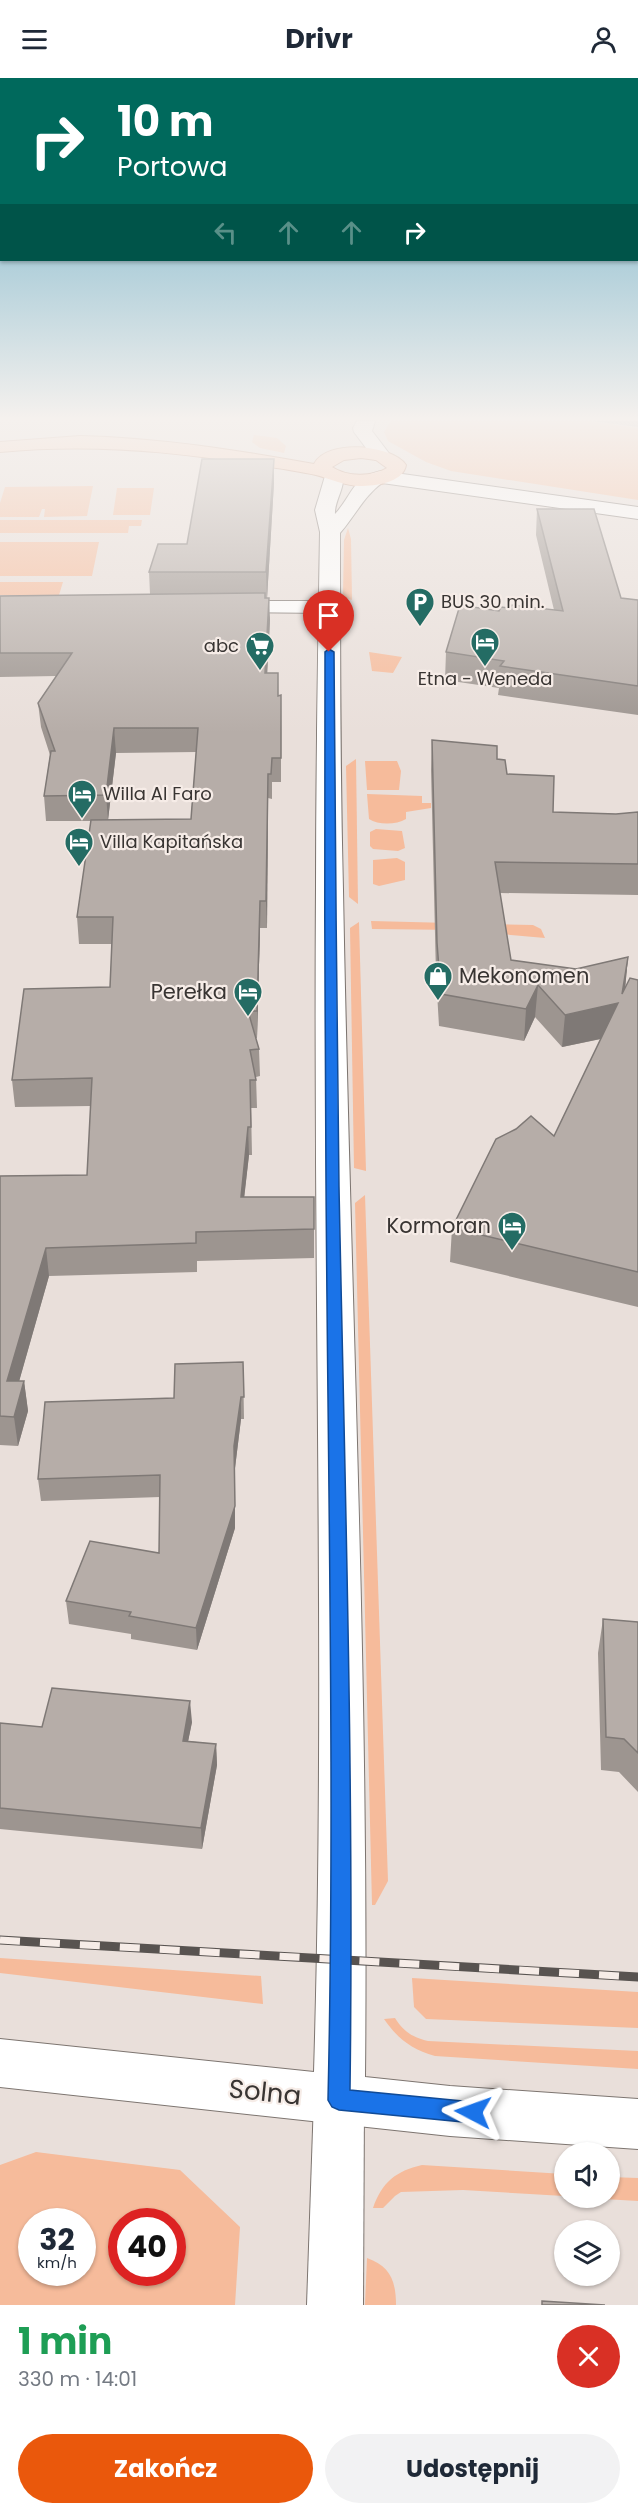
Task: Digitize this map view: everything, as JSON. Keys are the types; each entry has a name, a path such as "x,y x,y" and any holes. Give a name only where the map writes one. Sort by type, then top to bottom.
{"street":[{"path":"329,525 332,1183 341,1690 342,1947 335,2305"},
{"path":"331,531 336,525"},
{"path":"204,607 328,607"},
{"name":"Solna","path":"0,2063 450,2111 638,2124"}],"shaded area":[{"path":"0,525 141,525 129,526 128,533 0,533"},
{"path":"348,528 351,539 352,600 343,597 344,540"},
{"path":"0,542 99,542 92,576 0,576"},
{"path":"0,582 63,582 59,595 0,595"},
{"path":"369,652 402,657 393,673 372,671"},
{"path":"356,759 358,904 349,897 346,766"},
{"path":"365,761 397,761 401,771 399,790 367,790"},
{"path":"367,794 422,796 422,803 431,803 431,808 406,812 406,819 397,822 387,824 377,822 369,819"},
{"path":"376,829 402,831 405,848 398,851 373,849 370,846 370,832"},
{"path":"397,858 405,862 405,880 379,886 373,884 373,860"},
{"path":"371,921 533,925 541,929 545,938 457,930 372,929"},
{"path":"359,922 366,1171 354,1168 350,928"},
{"path":"365,1195 388,1881 375,1905 372,1905 355,1203"},
{"path":"0,1958 261,1976 263,2004 0,1973"},
{"path":"412,1978 638,1992 638,2028 426,2019 414,2007"},
{"path":"395,2018 409,2033 428,2041 638,2051 638,2069 435,2056 406,2042 384,2019"},
{"path":"36,2152 180,2170 240,2227 235,2305 0,2305 0,2165"},
{"path":"422,2165 554,2173 554,2195 463,2190 401,2192 383,2208 373,2208 381,2191 391,2179"},
{"path":"620,2177 638,2178 638,2201 620,2200"},
{"path":"367,2258 381,2265 390,2275 395,2289 396,2305 365,2305"}],"building":[{"path":"190,525 269,525 266,572 149,572 158,544 187,544"},
{"path":"541,525 599,525 621,598 638,600 638,686 500,666 504,661 446,652 460,605 499,611 501,607 509,608 512,605 563,611"},
{"path":"265,593 265,598 269,598 265,673 278,673 278,696 281,695 281,758 272,758 271,774 268,774 266,901 260,901 257,1011 248,1011 259,1049 250,1050 256,1080 250,1080 251,1127 248,1127 241,1197 314,1197 314,1229 196,1232 196,1243 46,1248 7,1381 24,1381 14,1417 0,1416 0,1176 87,1175 92,1078 12,1080 24,989 110,987 113,917 77,917 91,820 191,819 198,728 114,728 106,795 44,796 51,751 55,751 38,703 72,653 0,653 0,596"},
{"path":"432,740 497,746 497,759 505,760 507,774 554,776 553,812 616,814 638,812 638,864 495,862 511,960 576,969 628,957 622,994 630,978 638,980 638,1272 452,1228 496,1139 516,1129 531,1116 554,1136 618,1003 565,1015 538,985 526,1009 441,994 437,943"},
{"path":"243,1362 244,1397 241,1397 234,1446 235,1506 196,1628 129,1616 131,1612 66,1601 90,1541 159,1553 160,1475 38,1479 45,1402 174,1398 175,1364"},
{"path":"603,1619 638,1622 638,1753 624,1739 606,1737"},
{"path":"52,1688 190,1701 183,1741 216,1744 201,1828 0,1808 0,1723 42,1727"},
{"path":"542,2301 605,2305 542,2305"}],"railway":[{"path":"0,1940 638,1977"}],"place":[{"name":"BUS 30 min.","path":"420,628"},
{"name":"Etna - Weneda","path":"485,668"},
{"name":"abc","path":"260,672"},
{"name":"Willa Al Faro","path":"82,820"},
{"name":"Villa Kapitańska","path":"79,868"},
{"name":"Mekonomen","path":"438,1002"},
{"name":"Perełka","path":"248,1018"},
{"name":"Kormoran","path":"512,1252"}],"route":[{"path":"329,652 332,1183 336,1286 341,1690 342,1947 339,2100 473,2112"}]}
